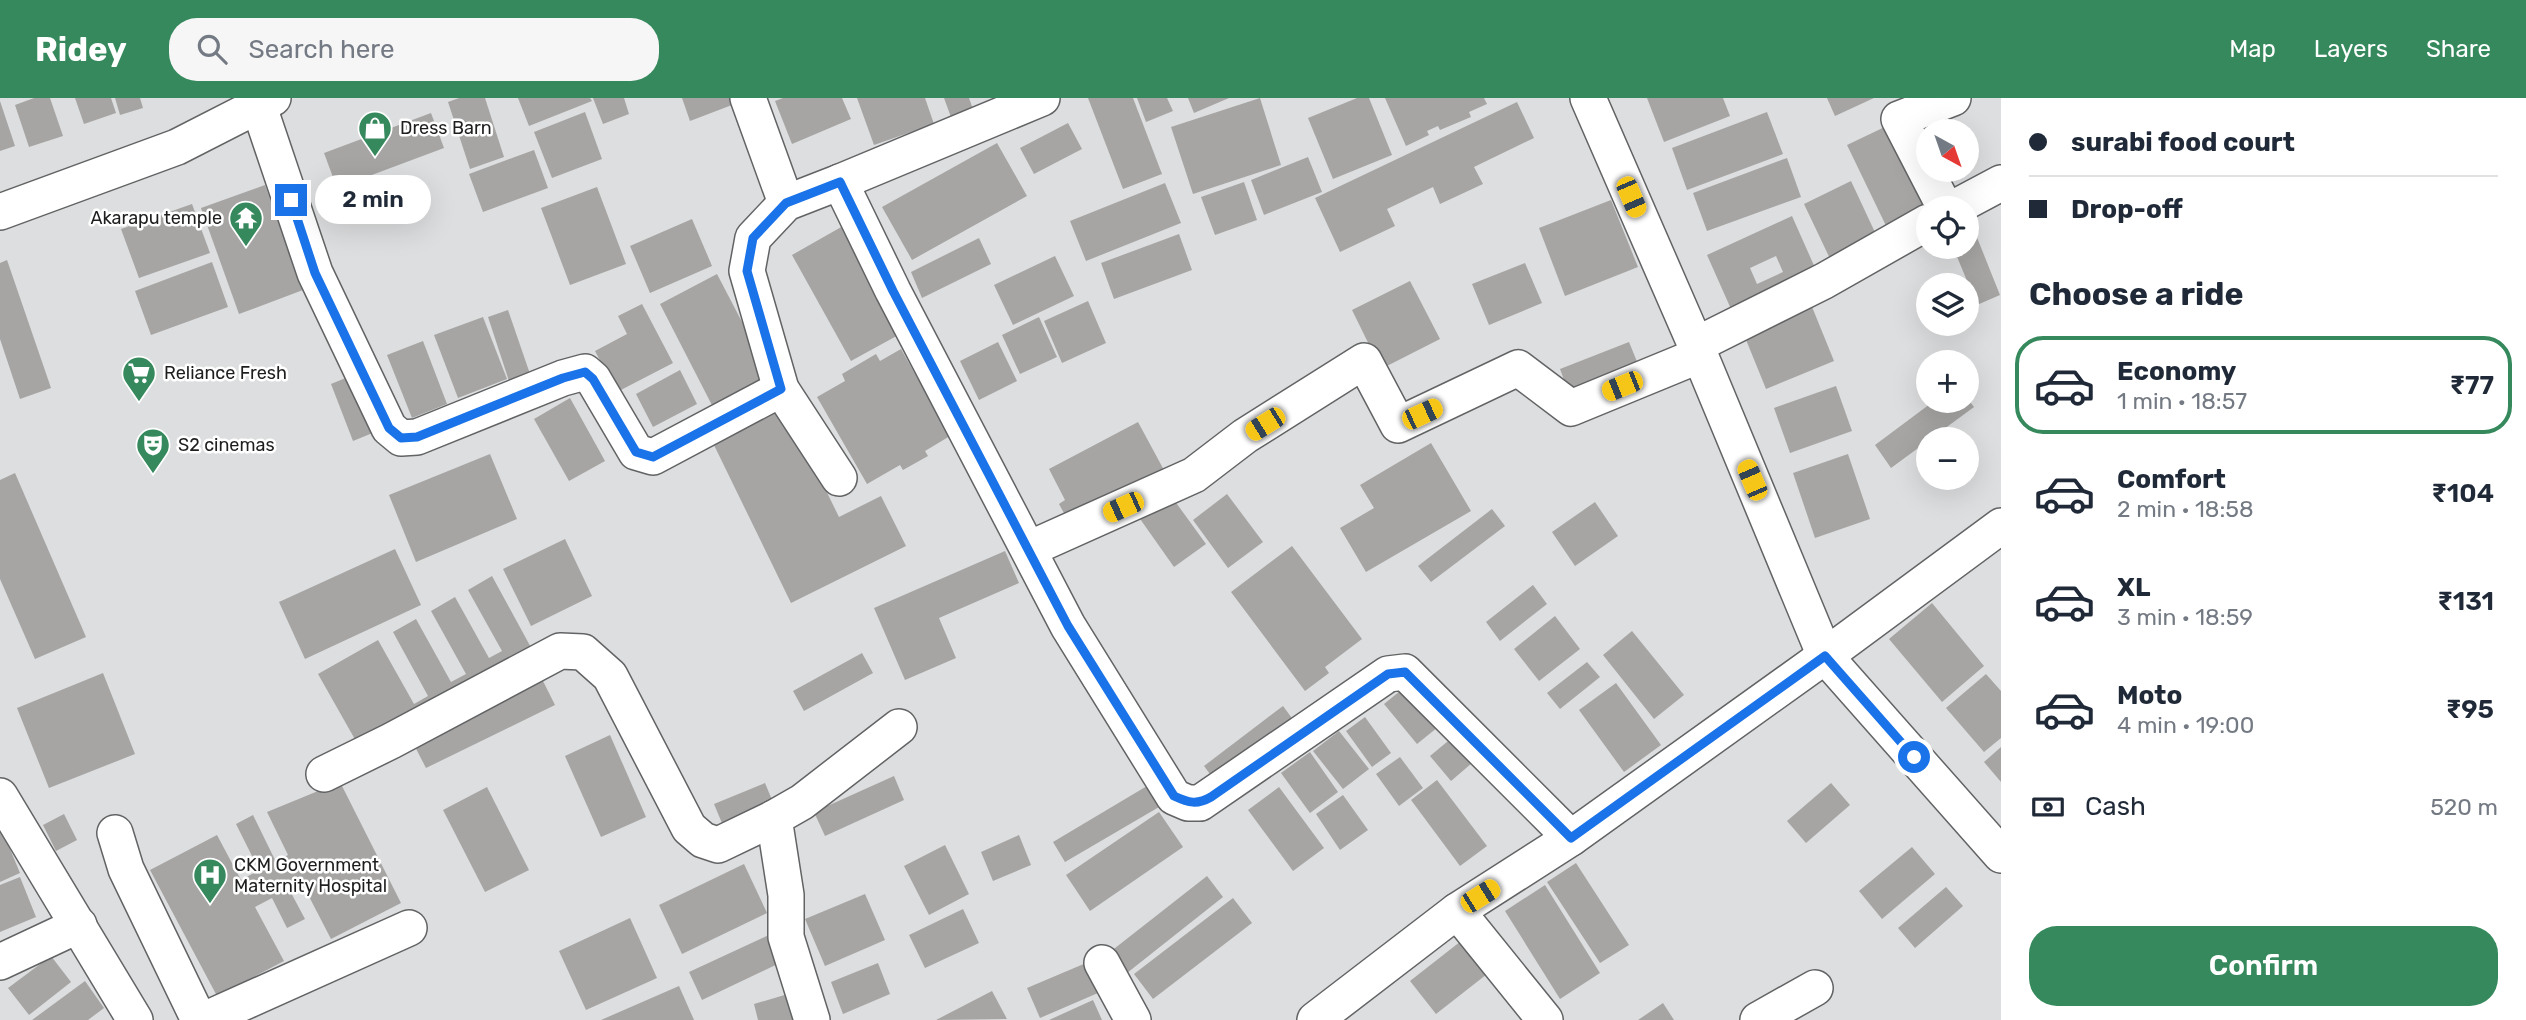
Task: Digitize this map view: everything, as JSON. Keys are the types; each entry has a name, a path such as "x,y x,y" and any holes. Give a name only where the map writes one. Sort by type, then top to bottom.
{"street":[{"path":"748,98 786,203"},
{"path":"839,478 781,389 747,271 753,238 786,203 1042,98"},
{"path":"1588,98 1698,350 1825,656 1996,839"},
{"path":"1939,196 1895,109 1953,98"},
{"path":"0,212 177,147 263,100 315,273 389,428 401,438 417,437 563,378 585,372 593,379 636,452 653,457 781,389"},
{"path":"840,182 893,291 1068,626 1174,796 1188,803 1200,803 1388,674 1405,672 1571,838"},
{"path":"1977,196 2001,183"},
{"path":"1029,549 1194,475 1245,436 1364,361 1398,425 1518,368 1571,408 1698,350 1916,229"},
{"path":"1315,1020 1457,911 1571,838 2001,526"},
{"path":"324,774 560,651 583,652 610,676 689,828 703,840 718,845 802,802 899,727"},
{"path":"0,796 135,1020"},
{"path":"774,818 786,895 786,937 812,1020"},
{"path":"115,833 126,869 202,1020 409,928"},
{"path":"1457,911 1545,1020"},
{"path":"0,962 79,925"},
{"path":"1102,963 1133,1020"},
{"path":"1758,1020 1815,988"}],"building":[{"path":"34,98 50,98 63,136 29,147 15,105"},
{"path":"75,98 111,98 116,113 84,124"},
{"path":"115,98 140,98 143,108 120,115"},
{"path":"459,98 485,98 504,157 470,169 448,102"},
{"path":"518,98 590,98 592,101 529,126"},
{"path":"593,98 624,98 629,114 603,124"},
{"path":"682,98 730,98 732,105 690,121"},
{"path":"783,98 842,98 851,119 792,144 775,101"},
{"path":"857,98 925,98 934,124 874,145"},
{"path":"944,98 969,98 974,112 952,120"},
{"path":"1088,98 1133,98 1162,174 1123,189"},
{"path":"1137,98 1167,98 1173,111 1146,122"},
{"path":"1188,98 1229,98 1194,113"},
{"path":"1260,98 1281,165 1193,194 1171,127"},
{"path":"1357,98 1369,98 1392,155 1333,179 1308,118"},
{"path":"1385,98 1484,98 1487,104 1469,112 1471,117 1440,130 1438,126 1427,131 1429,135 1406,146"},
{"path":"1647,98 1723,98 1730,116 1664,142"},
{"path":"1827,98 1874,98 1835,116"},
{"path":"0,101 15,146 0,151"},
{"path":"1517,102 1534,138 1474,167 1483,184 1440,204 1433,187 1387,209 1395,226 1340,252 1315,198"},
{"path":"585,112 602,159 552,178 534,132"},
{"path":"1767,112 1783,154 1687,190 1672,148"},
{"path":"431,113 444,148 337,188 324,153"},
{"path":"1068,123 1082,149 1034,174 1020,148"},
{"path":"1891,124 1916,175 1916,182 1919,182 1926,196 1916,196 1916,218 1890,234 1847,145"},
{"path":"997,143 1027,196 912,260 882,207"},
{"path":"534,150 548,188 483,212 469,174"},
{"path":"1308,157 1322,192 1264,215 1251,180"},
{"path":"1787,158 1801,197 1707,231 1693,193"},
{"path":"1851,181 1880,243 1833,265 1804,204"},
{"path":"1244,182 1257,220 1215,235 1201,197"},
{"path":"1165,183 1181,223 1086,261 1070,221"},
{"path":"265,185 303,290 239,314 201,208"},
{"path":"597,187 626,264 570,285 541,208"},
{"path":"1611,200 1638,267 1565,296 1539,228"},
{"path":"192,204 210,253 139,278 121,229"},
{"path":"1792,216 1820,279 1735,318 1707,255","holes":["1776,256 1783,272 1757,284 1750,268"]},
{"path":"692,219 712,266 650,293 630,246"},
{"path":"843,226 902,333 851,361 792,255"},
{"path":"1179,234 1192,270 1114,299 1101,263"},
{"path":"979,238 991,264 922,298 911,272"},
{"path":"1979,242 2000,295 1979,304 1979,273 1964,273 1958,259 1979,259"},
{"path":"1055,256 1074,296 1013,325 994,285"},
{"path":"7,260 51,388 20,399 0,339 0,263"},
{"path":"212,262 228,307 151,335 135,291"},
{"path":"1525,263 1542,303 1489,325 1472,284"},
{"path":"717,274 774,383 716,413 660,304"},
{"path":"1410,281 1440,339 1381,369 1352,310"},
{"path":"1808,297 1834,361 1766,389 1740,325"},
{"path":"1088,301 1106,343 1062,363 1044,321"},
{"path":"642,304 673,363 617,392 595,351 627,334 618,316"},
{"path":"508,310 530,374 509,381 488,317"},
{"path":"483,317 507,379 458,398 434,335"},
{"path":"1039,317 1057,357 1020,374 1002,335"},
{"path":"423,341 447,404 412,418 387,355"},
{"path":"998,342 1017,381 979,400 960,361"},
{"path":"1629,342 1640,369 1570,396 1560,369"},
{"path":"901,349 950,436 925,451 928,456 903,470 900,465 867,484 817,397 845,381 842,374 876,354 880,361"},
{"path":"680,370 697,404 653,427 636,394"},
{"path":"353,375 375,432 353,441 331,384"},
{"path":"1836,386 1852,431 1790,453 1774,408"},
{"path":"570,398 605,461 569,481 534,419"},
{"path":"785,407 839,517 881,496 906,546 791,603 713,443"},
{"path":"1918,413 1966,413 1947,427 1916,427 1916,450 1891,468 1875,445"},
{"path":"1138,422 1165,472 1070,524 1059,504 1065,500 1049,469"},
{"path":"1431,443 1471,511 1366,572 1340,528 1374,508 1360,485"},
{"path":"490,454 517,519 416,562 389,495"},
{"path":"1848,454 1870,519 1815,538 1793,473"},
{"path":"15,473 86,637 35,659 0,579 0,480"},
{"path":"1169,493 1206,544 1174,567 1138,516"},
{"path":"1227,494 1263,542 1228,568 1193,520"},
{"path":"1595,502 1618,536 1575,566 1552,532"},
{"path":"1492,509 1505,526 1431,582 1418,566"},
{"path":"565,539 592,596 531,626 503,569"},
{"path":"1292,546 1362,639 1325,667 1329,673 1305,691 1231,592"},
{"path":"395,549 421,605 305,659 279,602"},
{"path":"1005,551 1019,583 939,618 956,658 905,680 874,608"},
{"path":"492,576 534,653 361,750 318,674 378,640 414,704 428,696 393,632 416,619 451,682 466,674 431,611 455,597 489,658 502,651 468,590"},
{"path":"1533,585 1547,604 1500,641 1486,622"},
{"path":"1932,603 1984,666 1942,702 1889,639"},
{"path":"1555,616 1580,649 1539,681 1514,649"},
{"path":"1632,631 1684,695 1654,719 1603,655"},
{"path":"862,653 873,673 804,711 793,691"},
{"path":"1587,662 1600,677 1560,709 1547,693"},
{"path":"103,673 135,754 49,788 17,708"},
{"path":"1986,674 2001,691 2001,738 1984,752 1946,708"},
{"path":"540,675 555,705 426,768 411,739"},
{"path":"1410,683 1443,723 1417,744 1384,704"},
{"path":"1616,683 1661,745 1624,772 1579,710"},
{"path":"1283,706 1297,725 1218,785 1204,766"},
{"path":"1365,717 1391,753 1372,767 1346,731"},
{"path":"1339,731 1369,769 1343,789 1313,751"},
{"path":"1459,732 1479,757 1451,781 1430,756"},
{"path":"610,735 646,817 601,837 565,756"},
{"path":"2001,747 2001,782 1984,762"},
{"path":"1310,752 1338,792 1310,813 1281,773"},
{"path":"1400,757 1423,788 1399,806 1376,774"},
{"path":"894,776 904,800 825,836 814,812"},
{"path":"1437,780 1487,846 1460,866 1411,800"},
{"path":"340,782 401,903 331,939 302,883 289,889 305,919 287,928 272,898 255,907 284,961 217,996 150,870 217,835 241,880 259,870 236,824 253,815 276,862 288,855 267,812"},
{"path":"765,783 775,807 724,828 714,804"},
{"path":"1831,783 1850,805 1806,843 1787,821"},
{"path":"1147,786 1159,807 1065,862 1053,842"},
{"path":"487,787 529,870 485,892 443,810"},
{"path":"1279,787 1324,848 1293,871 1248,810"},
{"path":"1343,795 1368,830 1340,850 1316,814"},
{"path":"1159,812 1183,847 1090,911 1066,875"},
{"path":"64,814 77,840 56,851 43,825"},
{"path":"0,825 20,873 0,882"},
{"path":"1019,835 1031,865 993,881 981,852"},
{"path":"945,845 969,894 929,915 904,866"},
{"path":"1912,847 1935,874 1882,919 1859,891"},
{"path":"1576,863 1629,945 1600,963 1547,882"},
{"path":"744,864 767,913 682,954 659,905"},
{"path":"1207,876 1223,897 1127,973 1110,952"},
{"path":"20,877 36,917 0,932 0,885"},
{"path":"1545,885 1600,973 1560,999 1505,911"},
{"path":"1946,887 1963,906 1915,948 1898,928"},
{"path":"865,894 885,940 825,966 805,919"},
{"path":"1233,898 1252,923 1153,999 1134,974"},
{"path":"963,909 979,943 925,968 909,935"},
{"path":"630,918 657,978 586,1010 559,951"},
{"path":"771,934 784,961 702,1000 689,972"},
{"path":"1470,934 1496,967 1436,1014 1410,981"},
{"path":"51,956 71,982 29,1015 8,988"},
{"path":"878,963 890,994 843,1014 831,982"},
{"path":"1086,963 1098,993 1040,1018 1027,988"},
{"path":"85,981 104,1008 88,1020 32,1020"},
{"path":"679,986 694,1020 601,1020"},
{"path":"798,991 805,1020 758,1020 754,1004"},
{"path":"992,991 1007,1019 936,1020"},
{"path":"1093,1000 1102,1020 1049,1020"},
{"path":"1663,1003 1674,1020 1638,1020"}],"place":[{"name":"Dress Barn","path":"375,158"},
{"name":"Akarapu temple","path":"246,248"},
{"name":"Reliance Fresh","path":"139,403"},
{"name":"S2 cinemas","path":"153,475"},
{"name":"CKM Government Maternity Hospital","path":"210,905"}],"route":[{"path":"291,200 315,273 389,428 401,438 417,437 563,378 585,372 593,379 636,452 653,457 781,389 747,271 753,238 786,203 840,182 893,291 1068,626 1174,796 1188,803 1200,803 1211,797 1388,674 1405,672 1571,838 1825,656 1914,757"}]}
